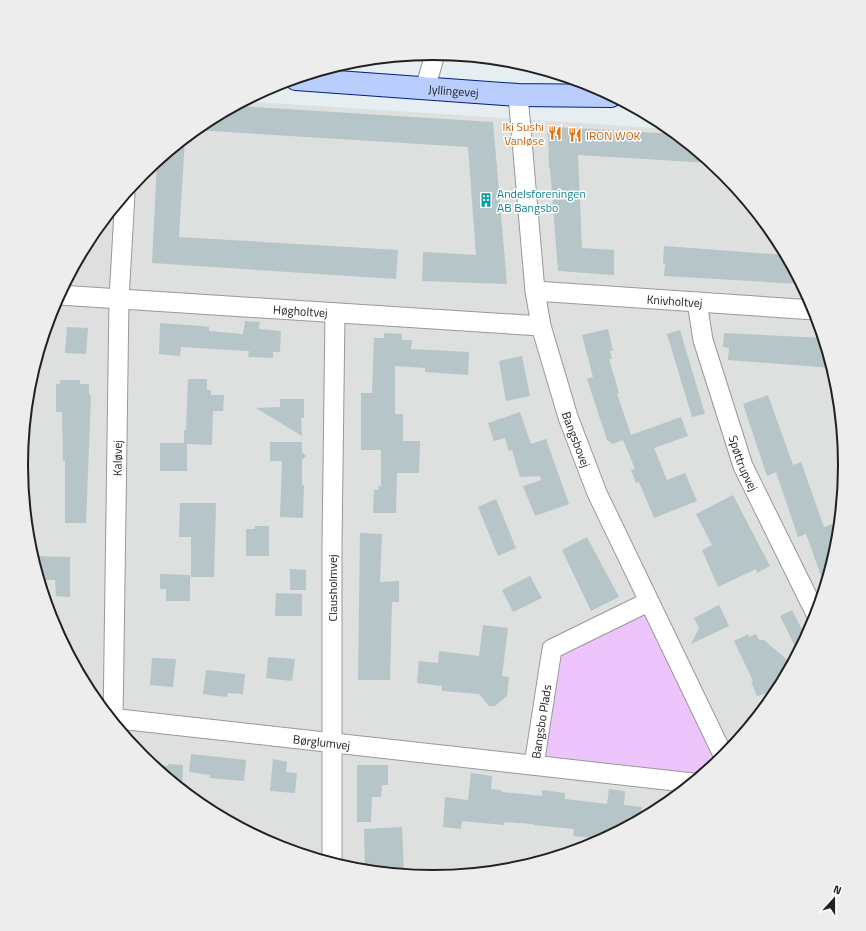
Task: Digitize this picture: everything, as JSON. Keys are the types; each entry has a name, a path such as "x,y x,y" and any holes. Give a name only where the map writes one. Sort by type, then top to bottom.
{"street":[{"path":"425,89 433,60"},
{"name":"Jyllingevej","path":"309,80 518,95 599,96"},
{"name":"Bangsbovej","path":"518,95 536,291 541,326 568,417 594,486 648,602 721,750"},
{"name":"Kaløvej","path":"112,712 119,299 124,204"},
{"name":"Knivholtvej","path":"536,291 806,309"},
{"name":"Høgholtvej","path":"65,296 541,326"},
{"name":"Spøttrupvej","path":"697,302 703,340 743,466 812,607"},
{"name":"Clausholmvej","path":"332,858 331,743 335,313"},
{"name":"Bangsbo Plads","path":"648,602 552,649 534,765 686,782"},
{"name":"Børglumvej","path":"119,721 534,765"}],"shaded area":[{"path":"255,102 657,128 680,144 700,161 737,198 770,240 796,286 817,335 824,361 835,413 837,439 838,466 835,518 817,596 796,645 784,668 770,691 737,733 700,770 680,787 658,802 612,829 588,840 538,857 512,863 459,870 407,870 380,867 328,857 303,849 278,840 230,816 186,787 166,770 129,733 112,712 96,691 70,645 49,596 42,570 31,518 29,492 28,466 31,413 49,335 70,286 82,263 96,240 129,198 166,161 186,144 208,129"},
{"path":"646,609 715,756 696,773 544,758 556,652"}],"building":[{"name":"Andelsforeningen AB Bangsbo","path":"246,107 493,122 507,284 422,281 423,252 476,255 468,147 206,131"},
{"path":"555,127 664,133 680,144 702,162 578,155 582,248 614,250 614,275 558,271 549,168 548,131"},
{"path":"185,145 179,237 398,250 396,279 152,263 157,170"},
{"path":"664,246 779,255 795,284 664,276 665,264 663,264"},
{"path":"245,321 260,322 259,329 281,331 280,352 273,352 273,358 248,357 249,351 181,347 180,356 159,354 160,323 202,326 209,327 209,331 243,334"},
{"path":"67,327 88,328 86,354 65,353"},
{"path":"608,329 613,351 610,351 612,359 609,359 619,393 617,394 631,435 681,417 688,436 654,448 667,480 685,473 697,501 654,518 639,482 636,483 631,470 635,469 623,440 613,444 607,440 587,379 593,377 582,335"},
{"path":"680,330 705,414 692,417 667,334"},
{"path":"384,333 402,334 402,340 412,340 411,349 469,352 468,375 425,372 425,368 395,366 395,414 403,414 403,441 420,441 419,473 397,473 396,513 373,513 374,490 379,490 378,486 381,486 381,450 361,450 361,393 372,393 374,338 384,338"},
{"path":"724,333 818,338 826,368 728,360 729,348 723,347"},
{"path":"522,356 530,396 506,401 499,361"},
{"path":"188,379 207,379 207,390 211,390 211,395 224,395 223,411 213,411 212,445 187,444 187,471 160,471 160,443 184,443"},
{"path":"60,380 80,380 80,384 89,384 89,394 91,396 86,523 65,523 65,461 63,461 62,412 56,412 56,384 60,384"},
{"path":"768,395 793,465 801,462 824,527 832,524 833,527 830,545 822,578 806,534 798,537 776,472 767,476 743,404"},
{"path":"280,399 304,399 304,418 301,418 302,436 256,408 280,407"},
{"path":"520,412 531,444 546,439 569,504 535,516 523,486 541,480 540,476 520,477 512,450 509,451 505,438 494,441 488,423"},
{"path":"270,442 302,442 302,452 306,456 302,460 302,485 304,485 303,518 280,517 282,461 270,461"},
{"path":"733,495 770,566 757,573 756,569 718,587 702,550 712,545 696,514"},
{"path":"496,499 516,548 498,556 478,507"},
{"path":"180,503 216,503 214,577 191,577 191,537 179,537"},
{"path":"255,526 269,526 269,556 246,556 246,529 255,529"},
{"path":"360,533 382,534 380,582 399,581 399,602 392,602 390,680 358,680"},
{"path":"587,537 619,597 591,611 562,550"},
{"path":"39,556 70,557 70,597 56,596 55,580 45,580"},
{"path":"290,569 306,570 306,590 290,590"},
{"path":"160,574 190,575 190,601 166,601 166,589 160,589"},
{"path":"530,576 542,598 513,612 502,590"},
{"path":"276,593 302,594 302,616 275,616"},
{"path":"719,605 729,626 691,644 699,628 694,618"},
{"path":"792,610 802,630 795,646 780,616"},
{"path":"483,625 508,628 502,676 509,677 507,696 495,706 489,706 479,694 442,691 442,686 417,683 419,661 438,663 439,651 479,656"},
{"path":"748,634 749,637 756,634 759,640 764,640 788,660 768,694 767,693 757,696 751,682 753,681 734,641"},
{"path":"268,657 295,659 292,681 266,678"},
{"path":"152,658 176,659 173,687 150,685"},
{"path":"206,670 245,674 243,694 228,693 227,697 203,694"},
{"path":"191,754 246,760 244,781 210,778 210,775 189,772"},
{"path":"273,759 287,762 286,772 297,773 295,793 270,791"},
{"path":"168,764 183,765 182,784 161,766 168,766"},
{"path":"357,765 388,765 388,785 382,785 381,797 372,797 371,822 357,822"},
{"path":"471,773 492,776 491,789 501,790 502,792 542,796 542,790 565,793 565,799 607,804 609,789 625,791 624,805 642,807 641,812 593,838 573,836 574,829 533,824 504,822 504,825 462,821 461,829 443,827 445,797 468,800"},
{"path":"402,827 404,870 365,865 364,829"}],"place":[{"name":"Iki Sushi Vanløse","path":"555,133"},
{"name":"IRON WOK","path":"575,135"},
{"name":"Andelsforeningen AB Bangsbo","path":"486,200"}]}
